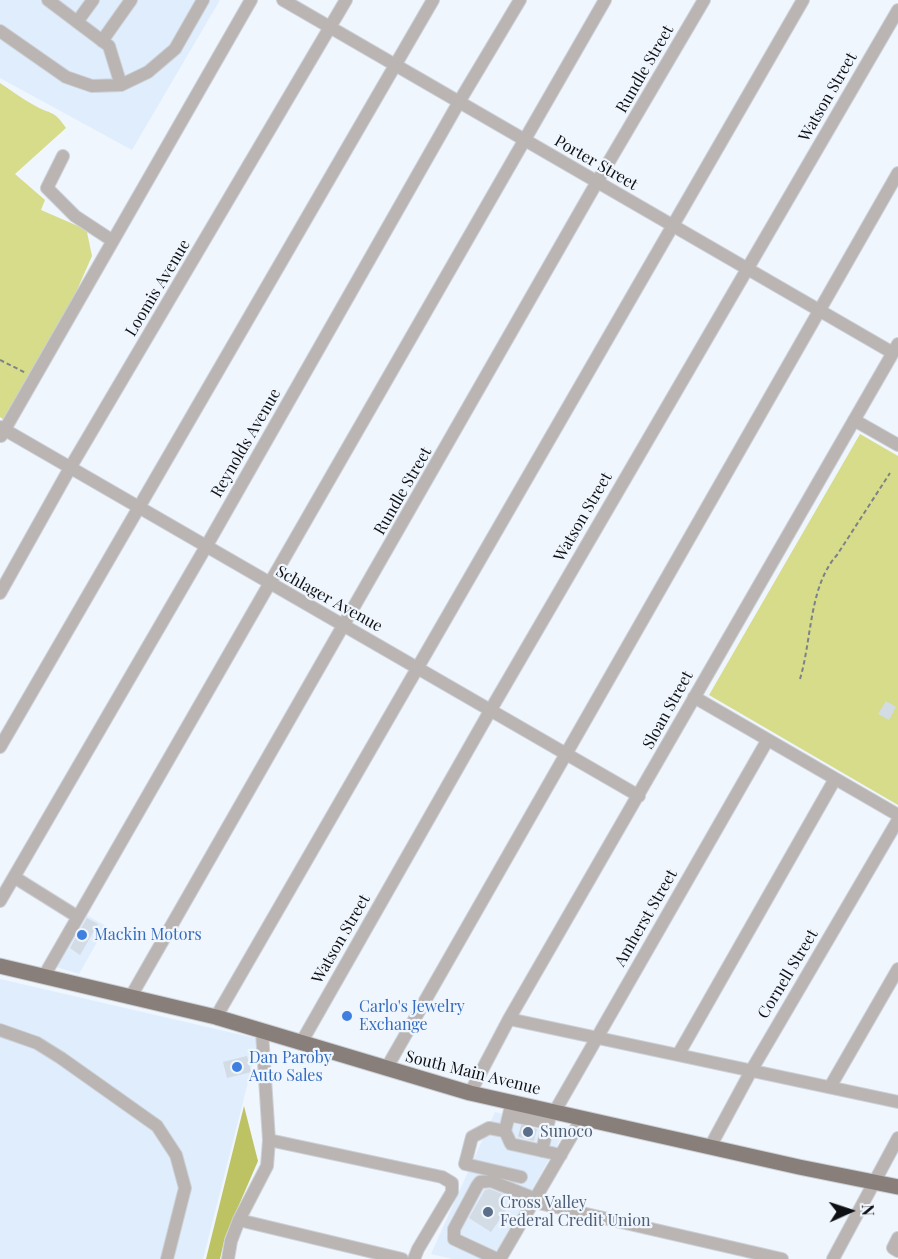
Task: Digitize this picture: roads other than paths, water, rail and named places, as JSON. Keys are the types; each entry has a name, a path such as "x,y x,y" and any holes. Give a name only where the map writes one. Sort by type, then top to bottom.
{"main road":[{"name":"South Main Avenue","path":"0,966 216,1017 470,1093 511,1109 582,1118 898,1187"}],"street":[{"path":"77,22 93,0"},
{"path":"102,41 131,0"},
{"path":"0,31 66,77 92,86 121,85 148,72 175,49 203,0"},
{"path":"1,431 250,0"},
{"name":"Porter Street","path":"283,0 818,310 895,349"},
{"name":"Loomis Avenue","path":"0,593 70,468 346,0"},
{"path":"0,747 434,0"},
{"name":"Reynolds Avenue","path":"0,901 207,545 459,102 520,0"},
{"path":"44,976 605,0"},
{"name":"Rundle Street","path":"130,998 704,0"},
{"path":"216,1017 803,0"},
{"path":"52,1 109,46 121,85"},
{"name":"Watson Street","path":"301,1043 490,711 898,10"},
{"path":"63,156 47,188 75,216 113,240"},
{"path":"386,1069 898,173"},
{"name":"Sloan Street","path":"470,1093 509,1018 895,349"},
{"path":"854,420 898,445"},
{"name":"Schlager Avenue","path":"1,431 207,545 268,584 639,796"},
{"path":"694,697 898,815"},
{"name":"Amherst Street","path":"542,1151 541,1135 551,1115 767,741"},
{"path":"678,1055 835,779"},
{"name":"Cornell Street","path":"710,1147 751,1071 898,820"},
{"path":"14,877 78,917"},
{"path":"830,1088 898,969"},
{"path":"509,1018 898,1102"},
{"path":"0,1030 37,1043 157,1126 176,1155 184,1188 167,1259"},
{"path":"228,1259 231,1241 239,1220 267,1166 269,1140 262,1032"},
{"path":"511,1109 506,1129 511,1144 561,1155"},
{"path":"582,1118 535,1200 498,1259 454,1239 454,1229 477,1186 480,1182 491,1181 535,1200 782,1259"},
{"path":"520,1130 489,1128 472,1137 465,1164 522,1177"},
{"path":"833,1259 876,1183 898,1138"},
{"path":"269,1140 448,1180 452,1183 453,1189 414,1259"},
{"path":"239,1220 402,1259"}],"tunnel":[{"path":"520,1130 536,1134"}],"place":[{"name":"Mackin Motors","path":"82,935"},
{"name":"Carlo's Jewelry Exchange","path":"347,1016"},
{"name":"Dan Paroby Auto Sales","path":"237,1067"},
{"name":"Sunoco","path":"528,1132"},
{"name":"Cross Valley Federal Credit Union","path":"488,1212"}]}
